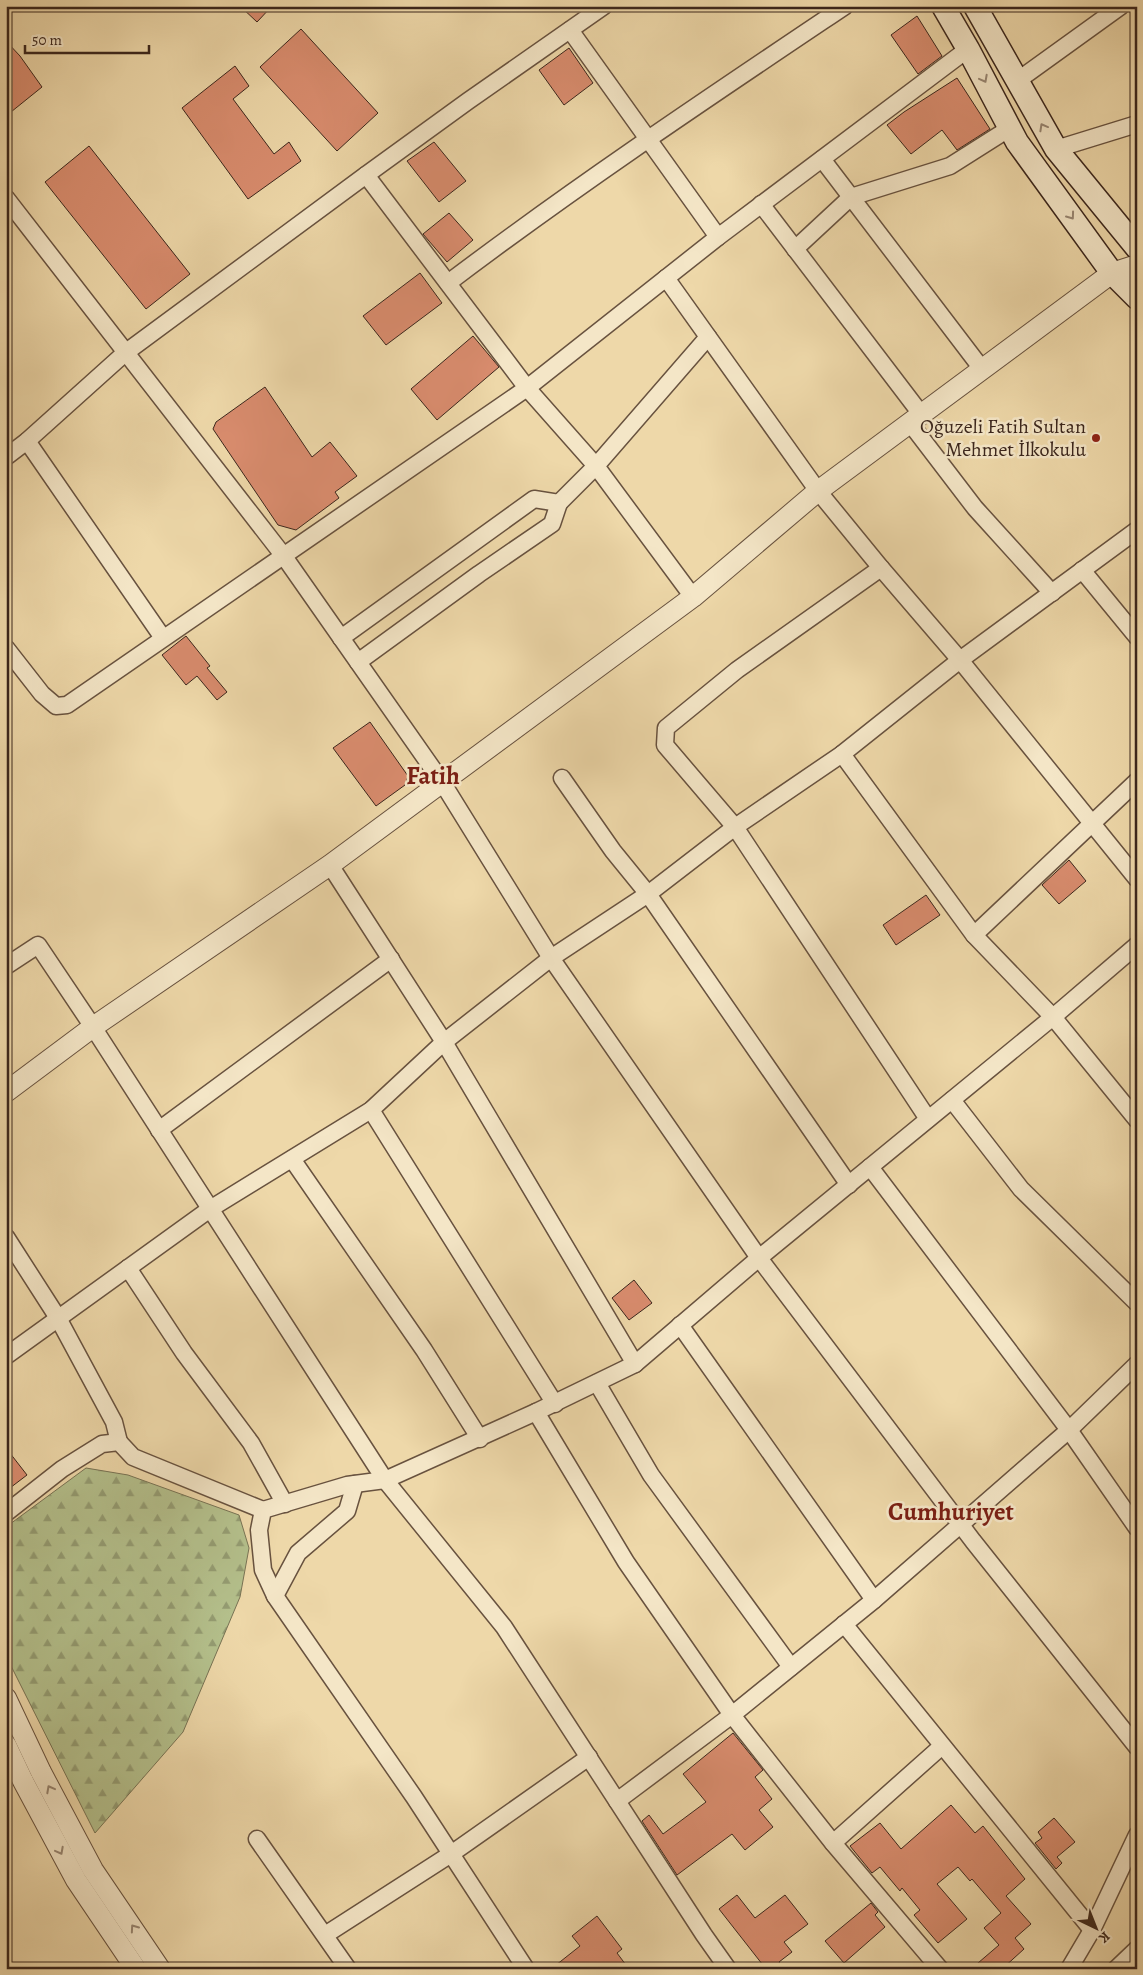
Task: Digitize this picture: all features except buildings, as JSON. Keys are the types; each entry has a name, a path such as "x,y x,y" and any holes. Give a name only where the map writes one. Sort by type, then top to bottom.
{"main road":[{"path":"943,6 1017,142 1112,272 1137,298"},
{"path":"975,6 1056,149 1137,248"}],"street":[{"path":"6,457 27,441 125,353 366,175 604,6"},
{"path":"448,284 500,243 648,139 845,6"},
{"path":"1017,80 1121,6"},
{"path":"570,30 718,237"},
{"path":"6,648 42,694 56,706 67,705 527,388 718,237 968,49"},
{"path":"1056,149 1137,124"},
{"path":"795,249 851,197 950,166 1010,128"},
{"path":"822,159 982,369"},
{"path":"366,175 527,388 596,466 693,597"},
{"path":"6,198 283,555 442,782 551,958 759,1258 960,1524 1137,1747"},
{"path":"761,204 916,419 975,508 1052,592"},
{"path":"6,1092 94,1027 330,865 693,597 818,491 1112,272 1137,265"},
{"path":"666,278 818,491 960,660 1137,879"},
{"path":"358,662 479,574 552,524 559,503 596,466 708,337"},
{"path":"27,441 163,638"},
{"path":"341,638 534,498 559,503"},
{"path":"6,1356 210,1209 371,1110 444,1042 551,958 648,894 735,827 842,754 960,660 1137,530"},
{"path":"881,568 736,670 666,728 665,745 735,827 928,1119"},
{"path":"1082,570 1137,637"},
{"path":"842,754 974,934 1053,1018 1137,1120"},
{"path":"562,778 613,851 648,894 848,1185"},
{"path":"974,934 1137,781"},
{"path":"330,865 444,1042 635,1364"},
{"path":"6,1237 58,1318 114,1422 119,1442 133,1457 263,1510 355,1484 385,1480 480,1439 635,1364 759,1258 1053,1018 1137,945"},
{"path":"6,966 38,946 94,1027 385,1480 504,1627 728,1969"},
{"path":"159,1130 391,959"},
{"path":"952,1100 1021,1190 1137,1303"},
{"path":"371,1110 555,1404"},
{"path":"292,1159 424,1350 480,1439"},
{"path":"870,1167 1069,1430 1137,1528"},
{"path":"128,1268 184,1354 251,1443 285,1504"},
{"path":"680,1325 874,1600"},
{"path":"617,1801 732,1715 874,1600 1069,1430 1137,1364"},
{"path":"597,1382 652,1475 791,1667"},
{"path":"536,1412 626,1562 732,1715 833,1843 940,1969"},
{"path":"6,1513 62,1469 102,1444 119,1442"},
{"path":"274,1596 298,1553 347,1511 355,1484"},
{"path":"263,1510 259,1530 263,1570 274,1596 451,1854 526,1969"},
{"path":"844,1624 1092,1930"},
{"path":"6,1698 41,1772 92,1870 160,1969"},
{"path":"6,1745 76,1880 136,1969"},
{"path":"833,1843 942,1746"},
{"path":"325,1935 451,1854 589,1757"},
{"path":"1069,1969 1092,1930 1137,1835"},
{"path":"257,1839 348,1969"},
{"path":"1116,1969 1137,1949"}],"green space":[{"path":"86,1468 128,1475 239,1515 249,1548 240,1597 183,1732 95,1833 6,1656 6,1527"}],"place":[{"name":"Oğuzeli Fatih Sultan Mehmet İlkokulu","path":"1096,438"}],"district":[{"name":"Fatih","path":"433,775"},
{"name":"Cumhuriyet","path":"951,1511"}]}
